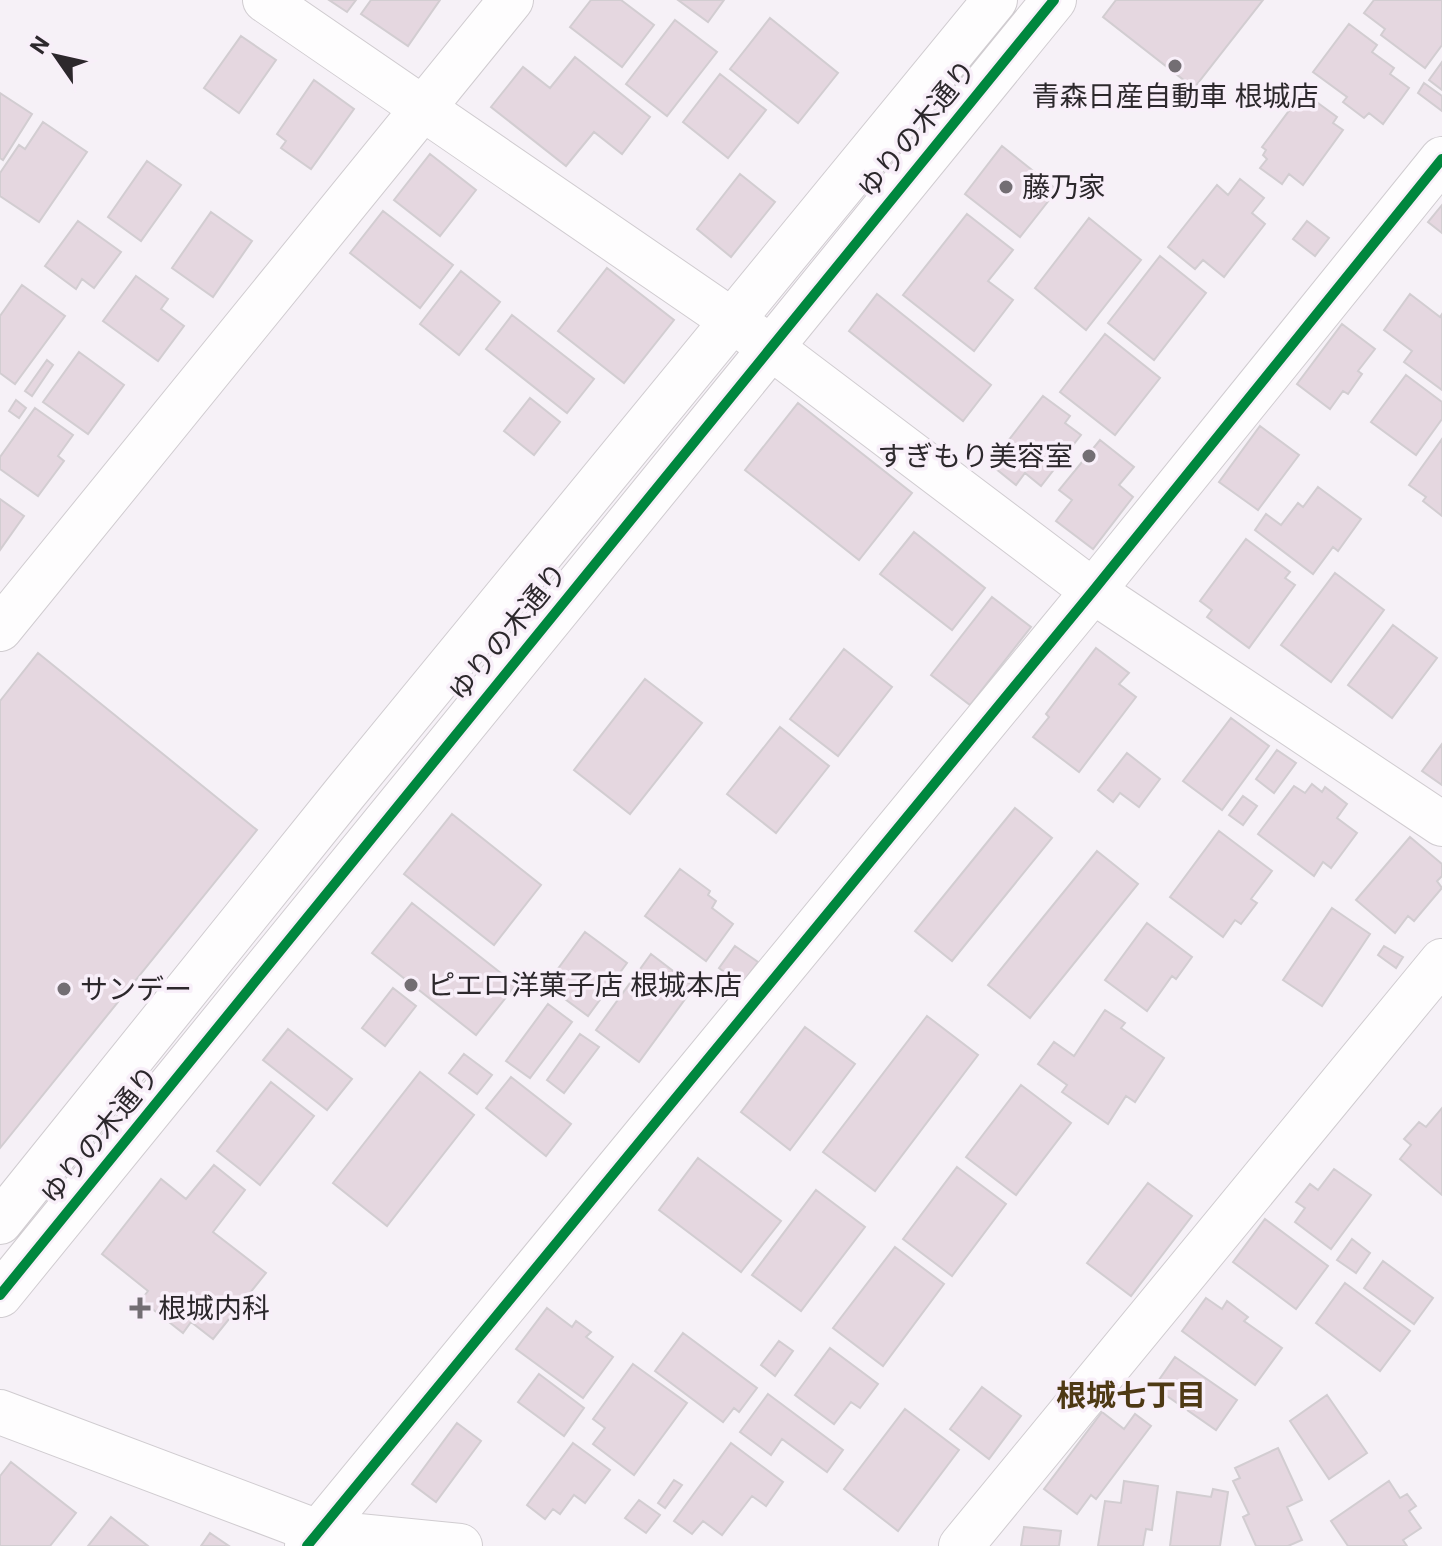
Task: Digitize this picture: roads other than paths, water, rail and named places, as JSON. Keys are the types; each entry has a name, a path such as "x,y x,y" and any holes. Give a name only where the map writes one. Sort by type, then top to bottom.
{"street":[{"path":"265,0 769,346 1093,591 1442,824"},
{"path":"0,629 511,0"},
{"name":"ゆりの木通り","path":"0,1222 335,805 995,0"},
{"name":"ゆりの木通り","path":"0,1295 769,346 1054,0"},
{"path":"312,1539 1093,591 1442,159"},
{"path":"961,1546 1442,961"},
{"path":"0,1412 312,1539 460,1546"}],"place":[{"name":"青森日産自動車 根城店","path":"1175,66"},
{"name":"藤乃家","path":"1006,187"},
{"name":"すぎもり美容室","path":"1089,456"},
{"name":"ピエロ洋菓子店 根城本店","path":"411,985"},
{"name":"サンデー","path":"64,989"},
{"name":"根城内科","path":"140,1308"}],"district":[{"name":"根城七丁目","path":"1131,1395"}]}
